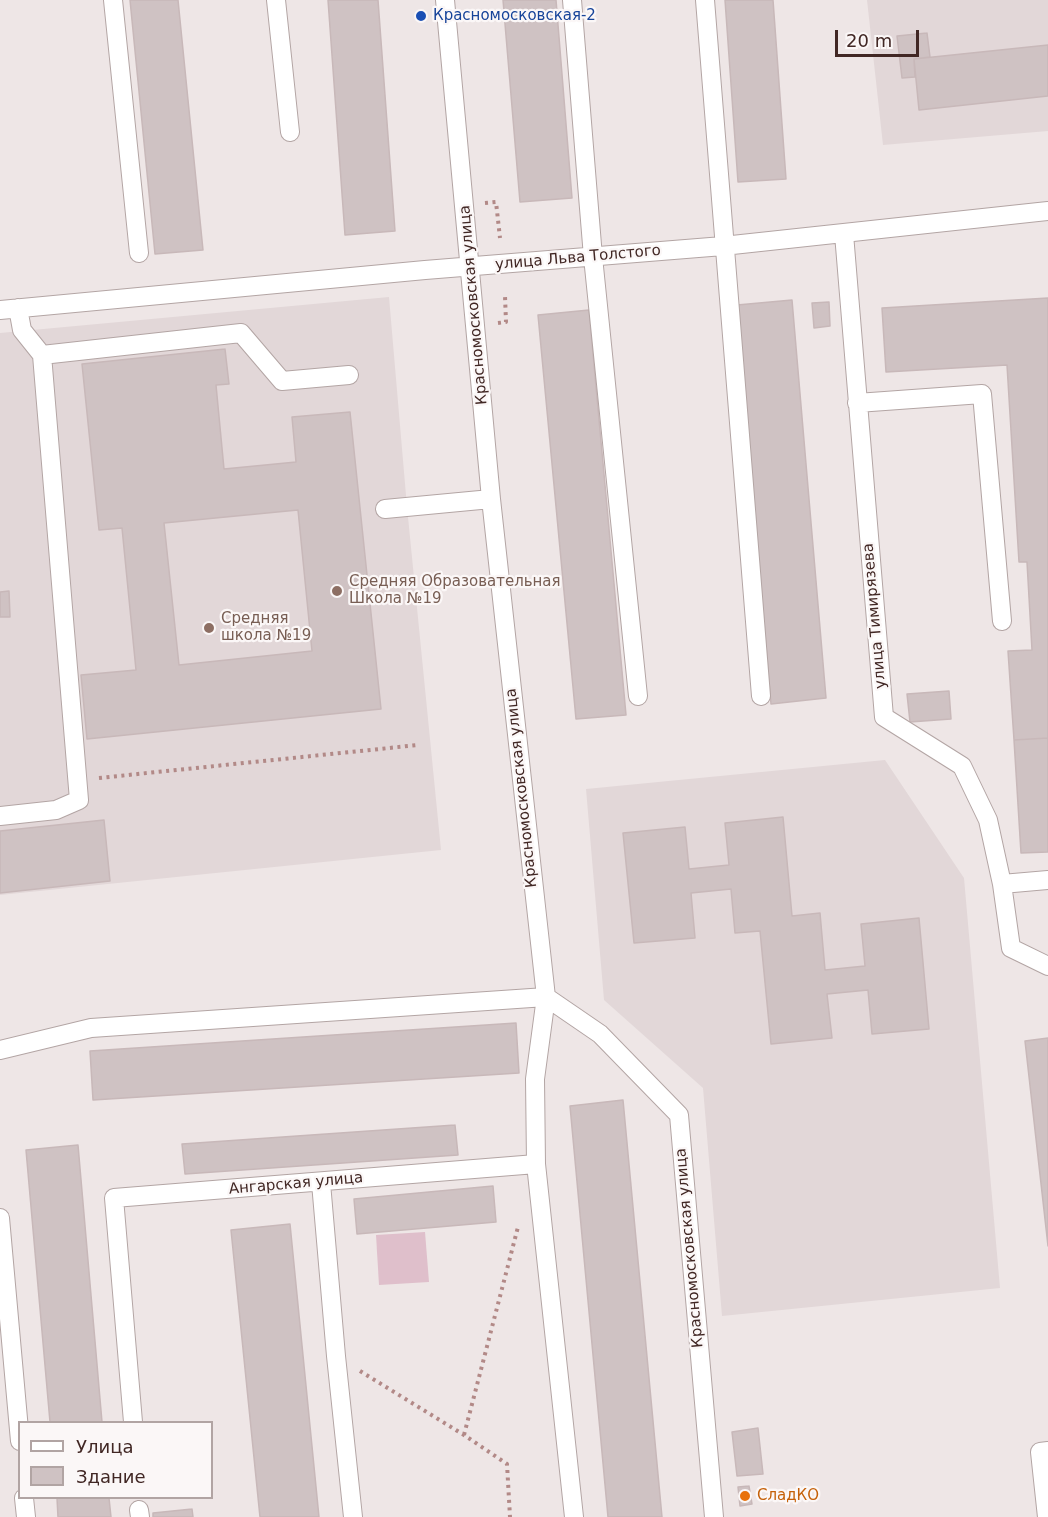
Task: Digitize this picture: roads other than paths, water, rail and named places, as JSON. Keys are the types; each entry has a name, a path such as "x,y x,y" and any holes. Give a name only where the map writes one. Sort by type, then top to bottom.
{"street":[{"path":"113,0 139,253"},
{"path":"276,0 290,132"},
{"name":"Красномосковская улица","path":"445,0 491,499 546,997 600,1034 679,1115 714,1517"},
{"path":"572,0 593,258 638,696"},
{"path":"705,0 760,696"},
{"name":"улица Льва Толстого","path":"9,309 723,246 1048,212"},
{"name":"улица Тимирязева","path":"844,234 884,717 962,766 988,820 1002,884 1011,948 1048,966"},
{"path":"0,816 56,810 79,800 42,355 9,309"},
{"path":"42,355 241,333 282,381 349,375"},
{"path":"857,403 982,394 1002,621"},
{"path":"385,509 491,499"},
{"path":"1002,884 1048,880"},
{"path":"0,1050 91,1028 546,997 535,1079 536,1164 574,1517"},
{"name":"Ангарская улица","path":"133,1421 114,1198 536,1164"},
{"path":"321,1183 353,1517"},
{"path":"0,1218 18,1421"},
{"path":"1047,1517 1040,1452 1048,1451"},
{"path":"24,1499 26,1517"}],"place":[{"name":"Красномосковская-2","path":"421,16"},
{"name":"Средняя Образовательная Школа №19","path":"337,591"},
{"name":"Средняя школа №19","path":"209,628"},
{"name":"СладКО","path":"745,1496"}]}
